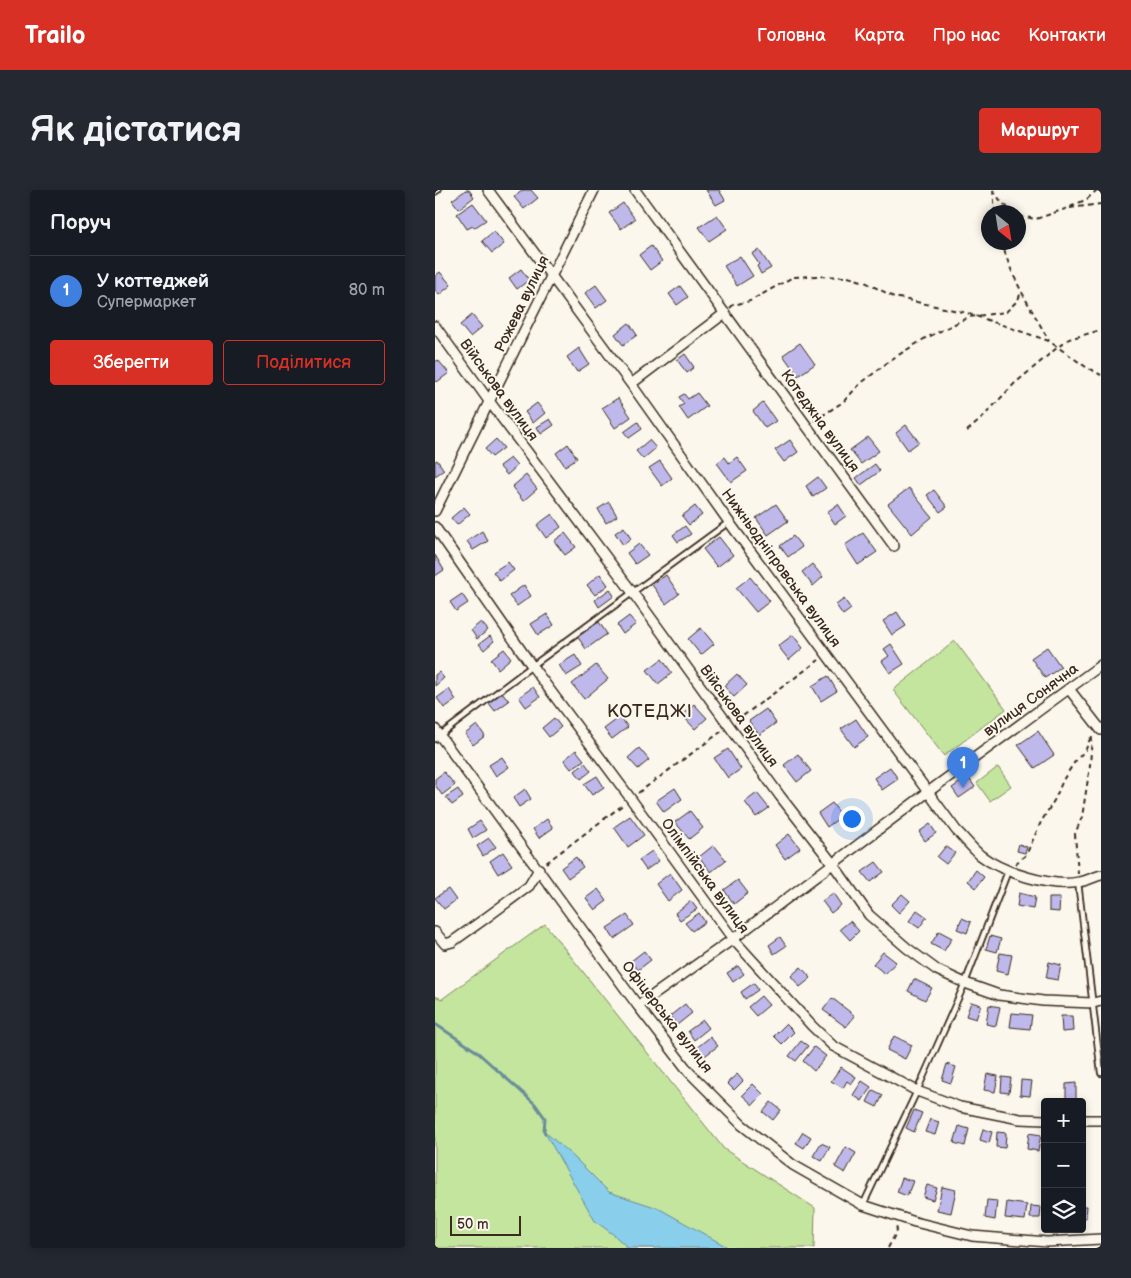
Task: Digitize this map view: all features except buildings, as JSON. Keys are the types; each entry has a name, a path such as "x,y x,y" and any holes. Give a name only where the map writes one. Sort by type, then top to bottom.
{"street":[{"name":"Нижньодніпровська вулиця","path":"488,190 956,830 981,855 1008,871 1033,879 1060,883 1078,882 1101,875"},
{"name":"Рожева вулиця","path":"435,511 594,190"},
{"name":"Котеджна вулиця","path":"635,190 894,546"},
{"path":"631,384 725,313"},
{"name":"Військова вулиця","path":"435,326 869,915 907,948 937,970 965,983 999,995 1043,1001 1097,1002"},
{"name":"Олімпійська вулиця","path":"435,527 532,666 733,940 812,1026 833,1046 917,1091 960,1107 1020,1119 1041,1120"},
{"name":"вулиця Сонячна","path":"638,1006 733,940 928,792 1101,665"},
{"path":"1069,689 1101,730"},
{"name":"Офіцерська вулиця","path":"437,734 689,1072 742,1125 793,1165 863,1205 915,1222 972,1236 1047,1242 1101,1239"},
{"path":"435,932 445,944 452,942 529,886 539,869"},
{"path":"1086,1120 1101,1120"}],"lane":[{"path":"437,734 729,522"},
{"path":"863,1205 965,983 1008,871"},
{"path":"1078,882 1097,1002 1101,1073"}],"path":[{"path":"993,190 994,205"},
{"path":"993,190 1006,205"},
{"path":"1026,217 1036,219 1068,208 1087,198 1097,190"},
{"path":"1068,208 1101,204"},
{"path":"1004,250 1021,292 1049,341"},
{"path":"725,313 733,305 750,301 793,277 849,277 865,282 894,297 974,316 1049,341 1086,368 1101,375"},
{"path":"807,426 843,402 860,384 891,359 923,340 969,317 1006,312 1018,300 1021,292"},
{"path":"967,431 1015,384 1058,347 1069,339 1101,330"},
{"path":"539,869 827,654"},
{"path":"1008,871 1026,855 1063,780 1086,749 1093,731 1082,817 1075,834 1078,882"},
{"path":"889,1248 897,1231 897,1216"}],"green space":[{"path":"955,641 1006,709 944,756 893,690"},
{"path":"998,767 1011,786 990,801 977,783"},
{"path":"545,924 724,1149 815,1208 814,1248 435,1248 435,996 442,999"}],"water":[{"path":"544,1131 609,1192 658,1208 729,1248 628,1248 595,1221"}],"waterway":[{"path":"435,1024 476,1051 535,1104 545,1118 545,1133"}],"place":[{"name":"У коттеджей","path":"963,788"}],"district":[{"name":"КОТЕДЖІ","path":"650,711"}]}
